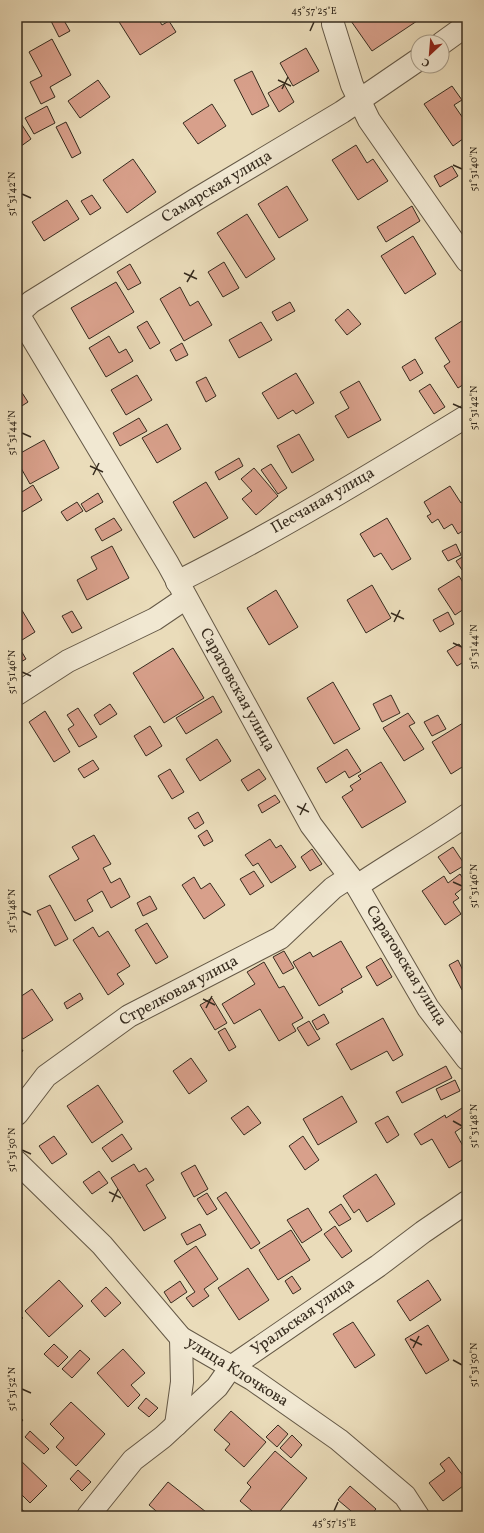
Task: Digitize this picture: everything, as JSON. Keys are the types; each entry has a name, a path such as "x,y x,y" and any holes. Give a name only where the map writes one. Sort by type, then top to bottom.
{"street":[{"path":"333,17 335,32 358,100 369,120 467,262"},
{"path":"450,37 467,25"},
{"name":"Самарская улица","path":"18,314 38,298 188,204 342,112 358,100 384,85 410,66"},
{"name":"Саратовская улица","path":"18,314 182,590 311,825 353,882 428,1008 467,1059"},
{"name":"Песчаная улица","path":"17,694 68,661 155,619 204,568 335,496 467,416"},
{"name":"Стрелковая улица","path":"17,1114 46,1076 129,1016 280,938 333,888 376,873 436,837 467,816"},
{"name":"улица Клочкова","path":"17,1162 102,1245 181,1338 252,1379 339,1440 406,1496 418,1516"},
{"name":"Уральская улица","path":"88,1516 133,1460 163,1437 217,1387 230,1367 378,1266 423,1232 467,1202"},
{"path":"176,1425 182,1382 181,1338"}],"building":[{"path":"49,17 62,17 70,31 59,37"},
{"path":"116,17 157,17 162,25 169,21 176,32 140,55"},
{"path":"357,17 414,17 417,21 372,51 351,21"},
{"path":"52,39 71,75 50,87 55,97 41,104 30,82 42,76 29,52"},
{"path":"306,48 319,71 293,86 280,63"},
{"path":"252,71 269,106 252,115 234,80"},
{"path":"98,80 110,97 80,118 68,101"},
{"path":"284,84 294,102 279,112 268,93"},
{"path":"452,86 462,100 454,105 467,124 467,136 453,146 424,104"},
{"path":"212,104 226,126 198,144 183,123"},
{"path":"47,106 55,123 34,134 25,118"},
{"path":"66,122 81,153 72,158 56,127"},
{"path":"22,125 31,139 17,149 17,129"},
{"path":"356,145 367,163 373,159 388,181 358,200 332,160"},
{"path":"133,159 156,192 127,213 103,180"},
{"path":"452,166 458,176 440,187 434,176"},
{"path":"287,186 308,220 279,238 258,204"},
{"path":"92,195 101,208 90,215 81,201"},
{"path":"67,200 79,219 44,241 32,222"},
{"path":"412,206 420,221 386,242 377,227"},
{"path":"247,214 275,259 246,278 217,233"},
{"path":"413,236 436,274 405,294 381,256"},
{"path":"224,262 239,288 223,297 208,272"},
{"path":"130,264 141,283 128,290 117,272"},
{"path":"116,282 134,312 89,339 71,308"},
{"path":"180,287 190,306 198,301 212,325 184,341 160,299"},
{"path":"290,302 295,311 277,321 272,312"},
{"path":"348,309 361,324 347,335 335,320"},
{"path":"465,319 467,322 467,382 458,388 444,366 450,362 435,338"},
{"path":"147,321 160,343 150,349 137,327"},
{"path":"261,322 272,340 239,358 229,340"},
{"path":"109,336 119,353 126,349 133,361 106,377 89,348"},
{"path":"182,343 188,355 176,361 170,350"},
{"path":"415,359 423,373 410,381 402,367"},
{"path":"296,373 314,403 296,414 293,410 278,419 262,393"},
{"path":"137,375 152,400 126,415 111,390"},
{"path":"206,377 216,396 206,402 196,382"},
{"path":"359,381 381,420 348,438 335,416 349,408 340,392"},
{"path":"430,384 445,407 434,414 419,391"},
{"path":"17,385 28,402 17,409"},
{"path":"139,418 147,431 120,446 113,433"},
{"path":"167,424 181,449 157,463 142,438"},
{"path":"299,434 314,460 292,473 277,446"},
{"path":"44,440 59,468 30,484 17,461 17,455"},
{"path":"239,458 243,466 219,480 215,472"},
{"path":"271,464 287,488 278,494 261,470"},
{"path":"254,468 278,496 256,515 242,499 252,491 241,479"},
{"path":"206,482 228,518 194,538 173,502"},
{"path":"33,485 42,500 22,512 17,503 17,495"},
{"path":"450,486 461,503 467,499 467,528 458,534 452,524 444,529 438,519 432,523 427,516 431,514 424,502"},
{"path":"98,493 103,502 86,512 81,504"},
{"path":"77,502 83,511 67,521 61,512"},
{"path":"114,518 122,530 102,541 95,529"},
{"path":"387,518 411,559 392,570 381,553 374,557 360,534"},
{"path":"456,544 461,555 448,561 442,551"},
{"path":"112,546 129,578 87,600 77,580 97,569 91,557"},
{"path":"467,554 467,567 462,570 456,561"},
{"path":"459,576 467,589 467,607 455,615 438,589"},
{"path":"372,585 391,618 366,633 347,600"},
{"path":"276,590 298,627 269,645 247,608"},
{"path":"17,602 35,632 22,640 17,631"},
{"path":"72,611 82,628 72,633 62,616"},
{"path":"448,612 454,624 440,632 433,620"},
{"path":"17,644 26,659 17,664"},
{"path":"459,644 467,655 467,660 457,666 447,651"},
{"path":"173,648 204,698 164,723 133,673"},
{"path":"333,682 360,729 334,744 307,698"},
{"path":"391,695 400,713 382,722 373,704"},
{"path":"213,696 222,712 186,734 176,718"},
{"path":"110,704 117,714 100,725 94,715"},
{"path":"78,708 97,737 79,747 68,729 74,725 67,715"},
{"path":"45,711 70,752 54,762 29,722"},
{"path":"408,713 415,723 409,726 424,749 404,761 383,728"},
{"path":"438,715 446,729 432,736 424,722"},
{"path":"463,723 467,730 467,764 451,774 432,742"},
{"path":"150,726 162,746 146,756 134,736"},
{"path":"217,739 231,761 200,781 186,759"},
{"path":"347,749 361,771 349,778 345,771 326,783 317,768"},
{"path":"93,760 99,769 84,778 78,769"},
{"path":"381,762 406,802 362,828 342,797 353,790 350,786 361,779 358,776"},
{"path":"170,769 184,792 172,799 158,776"},
{"path":"259,769 266,779 248,791 241,780"},
{"path":"275,795 280,802 262,813 258,805"},
{"path":"198,812 204,823 195,829 188,818"},
{"path":"207,830 213,841 204,846 198,836"},
{"path":"94,835 111,864 103,868 111,883 120,878 130,897 111,908 102,891 87,900 93,911 75,921 49,876 79,859 72,847"},
{"path":"270,839 276,848 281,845 296,867 271,883 258,863 253,866 245,855"},
{"path":"453,847 465,865 450,874 438,857"},
{"path":"312,849 322,864 310,871 301,857"},
{"path":"254,871 264,886 250,895 240,879"},
{"path":"460,874 467,885 455,894 459,898 453,902 461,914 445,925 422,891 444,876 448,883"},
{"path":"194,877 201,889 210,883 225,905 204,919 182,885"},
{"path":"150,896 157,909 143,916 137,903"},
{"path":"50,905 68,939 55,946 37,911"},
{"path":"147,923 168,957 156,964 135,930"},
{"path":"93,927 99,937 108,931 130,966 117,974 124,984 108,995 73,940"},
{"path":"341,941 362,977 341,989 343,992 319,1006 293,962 310,952 313,957"},
{"path":"284,951 294,968 283,974 273,957"},
{"path":"381,958 392,977 377,986 366,967"},
{"path":"458,960 467,979 467,987 462,990 449,965"},
{"path":"264,962 279,988 284,986 303,1018 292,1024 296,1031 279,1041 260,1009 234,1024 222,1004 255,984 247,972"},
{"path":"32,989 53,1020 23,1039 17,1030 17,999"},
{"path":"80,993 83,999 67,1009 64,1003"},
{"path":"212,998 227,1023 215,1030 200,1005"},
{"path":"324,1014 329,1023 317,1030 312,1021"},
{"path":"383,1018 403,1055 393,1061 387,1051 351,1070 336,1044"},
{"path":"309,1021 320,1039 308,1046 297,1028"},
{"path":"225,1028 236,1047 229,1051 218,1032"},
{"path":"17,1042 23,1051 17,1054"},
{"path":"191,1058 207,1081 189,1094 173,1071"},
{"path":"446,1066 452,1078 402,1103 396,1092"},
{"path":"455,1080 460,1091 441,1100 436,1089"},
{"path":"98,1085 123,1122 92,1143 67,1106"},
{"path":"342,1096 357,1122 318,1145 303,1119"},
{"path":"248,1106 261,1123 244,1135 231,1118"},
{"path":"462,1108 467,1116 467,1124 455,1132 467,1153 467,1157 449,1168 432,1139 421,1145 414,1134 445,1115 446,1118"},
{"path":"388,1116 399,1135 387,1143 375,1123"},
{"path":"122,1134 132,1149 112,1162 102,1148"},
{"path":"54,1136 67,1154 52,1164 39,1146"},
{"path":"303,1136 319,1160 305,1170 289,1146"},
{"path":"134,1164 139,1172 146,1168 154,1180 146,1185 166,1218 144,1231 111,1178"},
{"path":"195,1165 208,1189 194,1197 181,1173"},
{"path":"99,1171 108,1183 92,1194 83,1182"},
{"path":"376,1174 395,1204 367,1222 359,1209 354,1213 343,1196"},
{"path":"226,1192 260,1243 251,1249 217,1198"},
{"path":"207,1193 217,1209 207,1215 197,1199"},
{"path":"341,1204 351,1219 339,1226 329,1212"},
{"path":"308,1208 322,1230 302,1243 287,1220"},
{"path":"200,1224 206,1235 187,1245 181,1234"},
{"path":"335,1226 352,1251 342,1258 324,1234"},
{"path":"291,1230 310,1260 278,1280 259,1250"},
{"path":"196,1246 218,1279 204,1289 209,1296 193,1307 186,1298 195,1292 174,1261"},
{"path":"248,1268 269,1300 239,1320 218,1288"},
{"path":"292,1276 301,1289 293,1294 285,1281"},
{"path":"59,1280 83,1306 49,1337 25,1311"},
{"path":"428,1280 441,1300 410,1321 397,1301"},
{"path":"180,1281 187,1292 171,1303 164,1292"},
{"path":"106,1287 121,1303 105,1317 91,1301"},
{"path":"17,1312 23,1318 17,1324"},
{"path":"353,1322 375,1355 355,1368 333,1334"},
{"path":"428,1325 449,1360 426,1374 405,1339"},
{"path":"54,1344 68,1357 58,1367 44,1354"},
{"path":"123,1349 145,1373 131,1385 140,1395 128,1407 97,1373"},
{"path":"80,1350 90,1359 72,1378 62,1369"},
{"path":"146,1398 158,1408 149,1417 138,1408"},
{"path":"71,1402 105,1434 76,1466 56,1447 64,1438 50,1424"},
{"path":"231,1411 266,1442 244,1467 225,1450 230,1444 214,1430"},
{"path":"17,1415 23,1420 17,1427"},
{"path":"278,1425 288,1434 277,1447 266,1437"},
{"path":"30,1431 49,1449 44,1454 25,1437"},
{"path":"292,1435 302,1445 291,1458 280,1448"},
{"path":"275,1451 307,1478 276,1516 258,1516 240,1501 251,1487 247,1483"},
{"path":"17,1457 47,1486 30,1503 18,1491 17,1492"},
{"path":"449,1457 467,1483 443,1501 429,1483 445,1471 440,1464"},
{"path":"78,1470 91,1482 82,1491 70,1479"},
{"path":"168,1482 206,1512 202,1516 162,1516 149,1505"},
{"path":"350,1486 376,1509 370,1516 357,1516 338,1500"},
{"path":"17,1505 29,1516 17,1516"}]}
